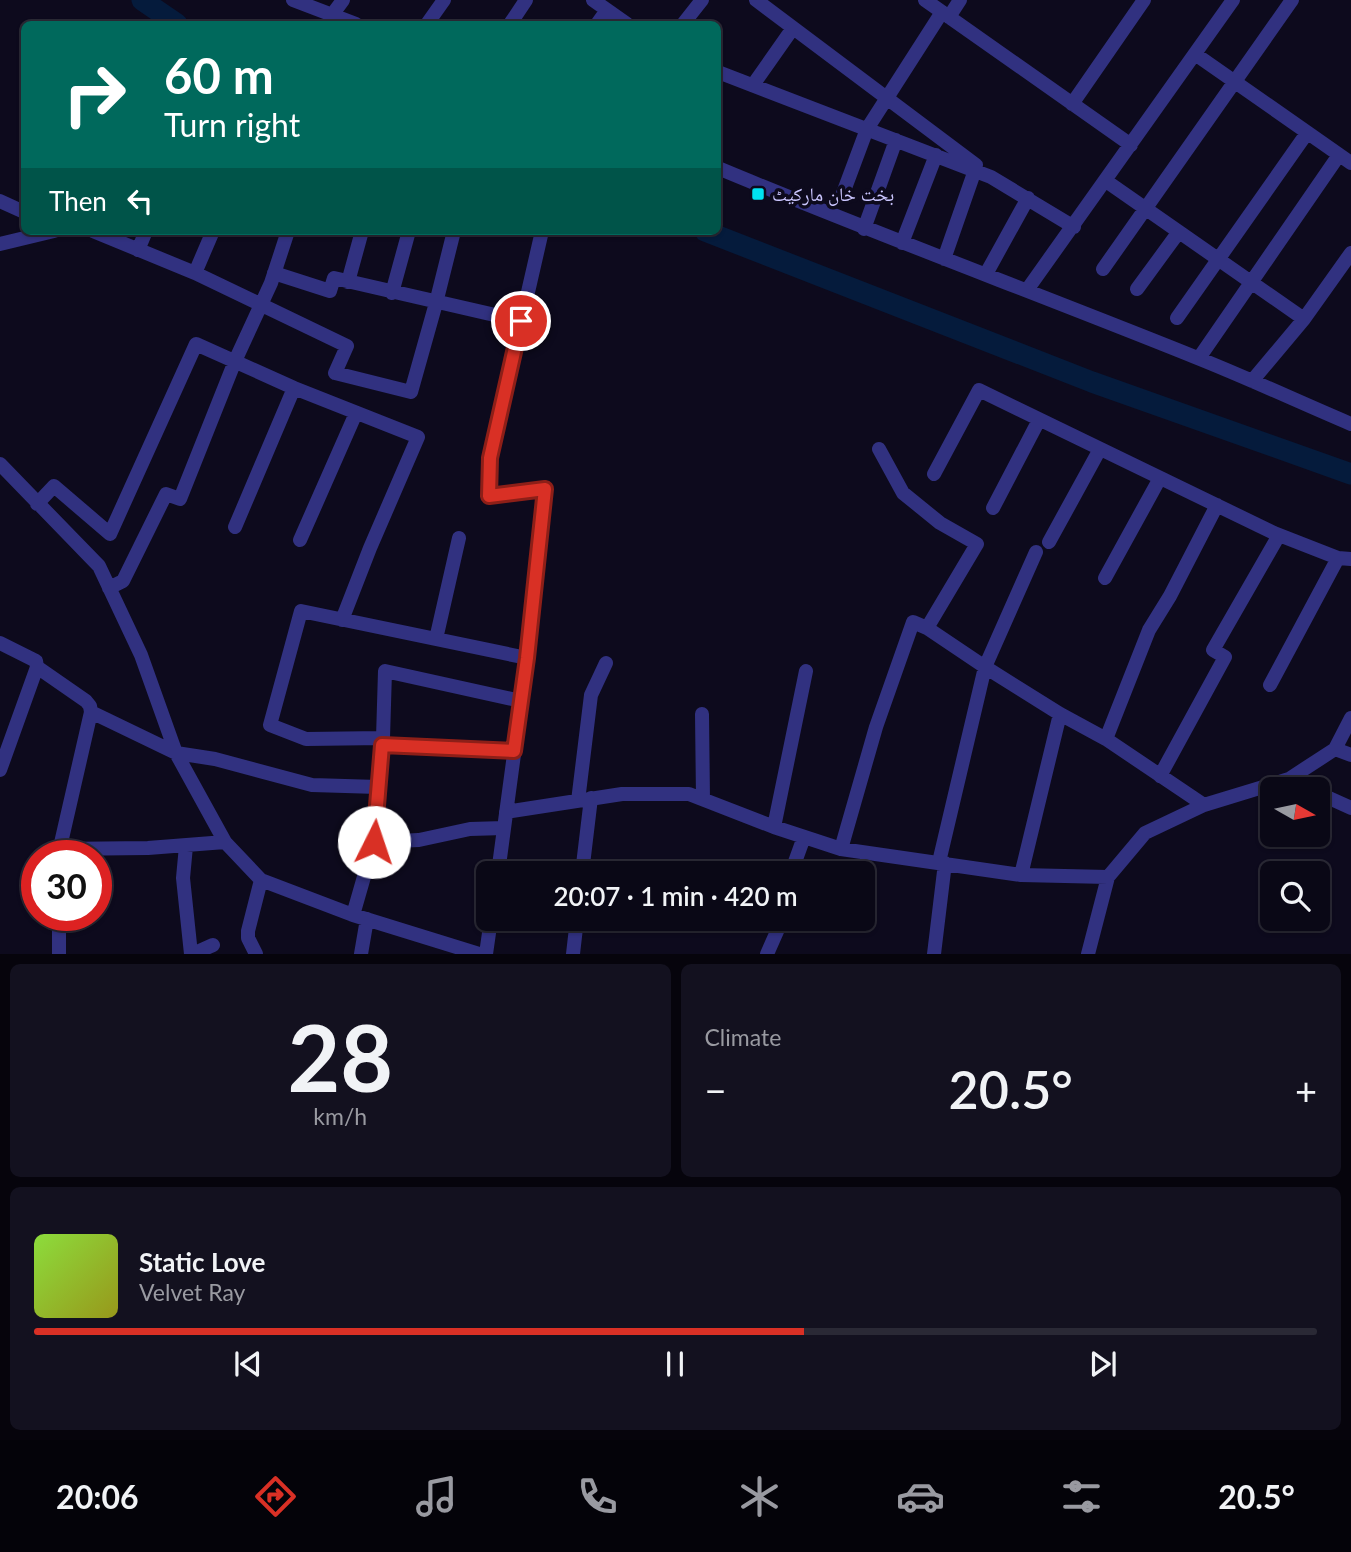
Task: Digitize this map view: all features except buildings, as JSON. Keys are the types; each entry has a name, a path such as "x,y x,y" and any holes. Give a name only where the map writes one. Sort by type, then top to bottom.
{"street":[{"path":"293,0 348,21"},
{"path":"332,15 343,0"},
{"path":"429,21 444,0"},
{"path":"512,21 526,0"},
{"path":"593,0 622,21"},
{"path":"685,21 702,0"},
{"path":"756,0 991,177"},
{"path":"925,0 1131,145"},
{"path":"842,196 867,129 886,97 945,14 960,0"},
{"path":"1072,104 1144,0"},
{"path":"1027,290 1233,0"},
{"path":"1103,269 1292,0"},
{"path":"599,21 607,10"},
{"path":"752,85 793,28"},
{"path":"1195,54 1345,159 1250,282 1199,358"},
{"path":"721,73 975,170 1028,198 1074,227"},
{"path":"1177,318 1307,133"},
{"path":"864,229 896,140"},
{"path":"902,243 936,155"},
{"path":"721,169 864,229 1199,358 1351,424"},
{"path":"944,259 975,170"},
{"path":"1106,181 1304,319"},
{"path":"986,274 1028,198"},
{"path":"0,201 21,211"},
{"path":"1137,289 1178,233"},
{"path":"0,244 37,235"},
{"path":"102,235 195,273 347,345 335,373 411,392 453,235"},
{"path":"138,250 144,235"},
{"path":"195,273 211,235"},
{"path":"109,588 122,581 166,494 180,499 235,362 261,306 287,235"},
{"path":"348,282 361,235"},
{"path":"392,293 408,235"},
{"path":"500,861 522,701 545,489 489,496 490,458 541,235"},
{"path":"1252,382 1304,319 1351,253"},
{"path":"274,273 330,291 334,278 521,321"},
{"path":"37,504 54,486 110,534 196,344 294,388 418,437 342,620"},
{"path":"235,527 294,388"},
{"path":"934,474 979,390 1279,535 1345,559 1270,685"},
{"path":"300,540 356,413"},
{"path":"993,508 1039,420"},
{"path":"879,449 903,493 940,523 977,544 928,628"},
{"path":"1049,542 1100,449"},
{"path":"0,464 99,566 141,655 176,753 225,842 261,880 360,917 479,954"},
{"path":"1105,578 1160,478"},
{"path":"1107,739 1149,630 1170,596 1217,505"},
{"path":"1160,776 1225,657 1213,650 1279,535"},
{"path":"436,639 459,538"},
{"path":"934,954 942,863 985,667 1036,552"},
{"path":"514,751 306,739 270,725 301,611 527,658"},
{"path":"841,849 876,727 913,622 928,628 1060,714 1107,739 1204,805"},
{"path":"0,643 36,661 37,667 0,770"},
{"path":"582,861 591,695 606,663"},
{"path":"37,667 86,701 91,712 61,840"},
{"path":"361,954 360,917 374,842 383,742 385,671 522,701"},
{"path":"774,827 806,671"},
{"path":"91,712 176,753 215,759 312,785 378,787"},
{"path":"702,714 703,799"},
{"path":"1021,875 1060,714"},
{"path":"1292,777 1335,748 1351,718"},
{"path":"1335,748 1351,755"},
{"path":"1088,954 1108,877 1145,833 1204,805 1260,788"},
{"path":"506,812 622,794 689,794 774,827 841,849 1021,875 1108,877"},
{"path":"1330,798 1351,808"},
{"path":"374,842 419,840 470,829 504,828"},
{"path":"795,861 804,837"},
{"path":"112,849 225,842"},
{"path":"186,845 183,878 192,954 213,945"},
{"path":"256,954 248,938 248,931 261,880"},
{"path":"59,931 59,954"},
{"path":"486,954 489,931"},
{"path":"573,954 576,931"},
{"path":"767,954 777,931"}],"waterway":[{"path":"142,0 173,21"},
{"path":"715,235 1092,382 1351,474"}],"place":[{"name":"بخت خان مارکیٹ","path":"758,194"}],"route":[{"path":"374,842 382,745 514,751 545,489 489,496 490,458 521,321"}]}
